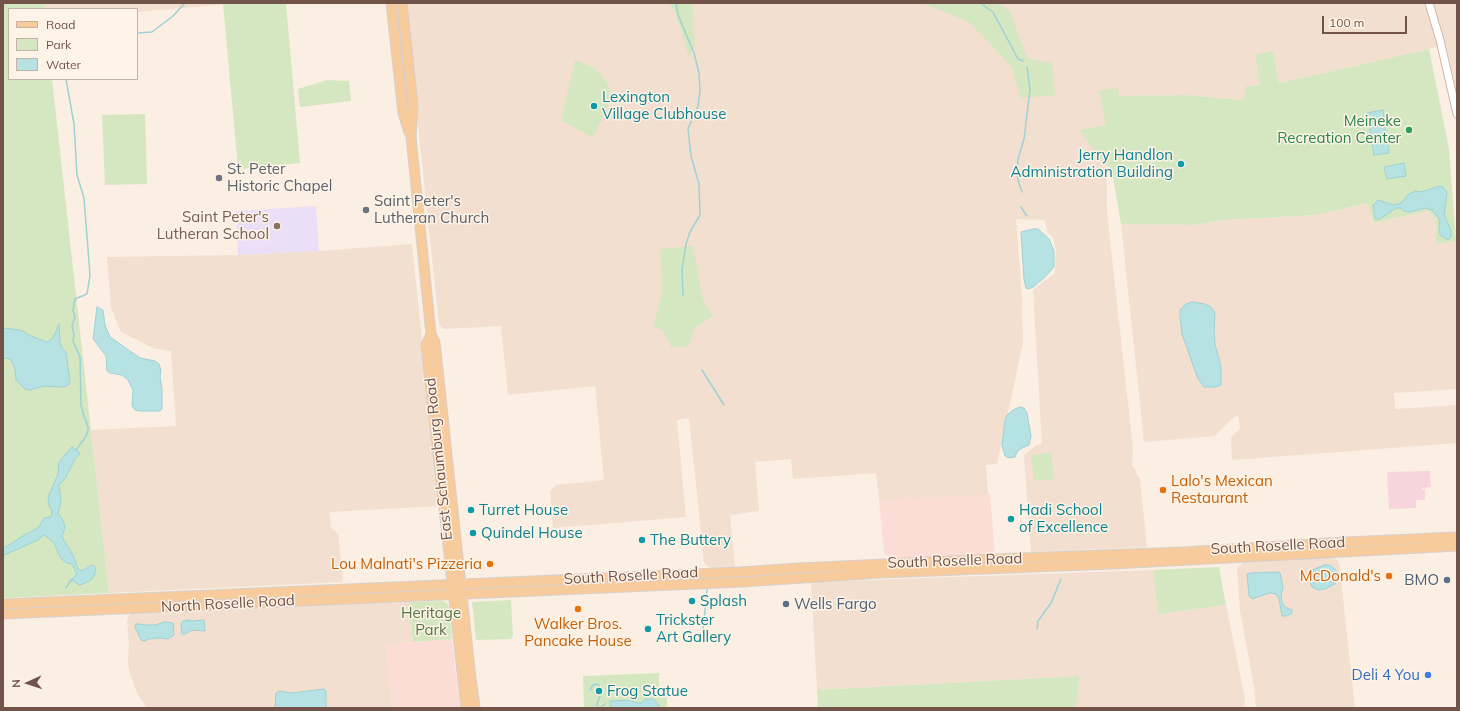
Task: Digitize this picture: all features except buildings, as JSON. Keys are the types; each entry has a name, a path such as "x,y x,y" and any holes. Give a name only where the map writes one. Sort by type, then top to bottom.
{"main road":[{"name":"East Schaumburg Road","path":"391,3 403,113 411,137"},
{"name":"East Schaumburg Road","path":"402,3 413,105 411,137 431,334 435,342 458,594"},
{"name":"South Roselle Road","path":"457,584 740,572 804,567 1009,558 1165,553 1457,537"},
{"name":"South Roselle Road","path":"458,594 741,582 880,573 1225,559 1457,546"},
{"name":"North Roselle Road","path":"3,604 457,584"},
{"name":"North Roselle Road","path":"3,614 458,594"},
{"path":"458,594 466,708"},
{"path":"458,594 475,708"}],"street":[{"path":"1429,3 1440,40 1457,114"}],"shaded area":[{"path":"44,3 240,3 138,12 138,8 45,8"},
{"path":"405,3 1457,3 1457,95 1446,44 1279,83 1273,50 1255,55 1260,86 1243,100 1186,95 1119,96 1106,125 1107,212 1133,448 1132,464 1140,480 1147,547 1031,552 1024,455 1035,446 1042,444 1033,290 1055,273 1056,250 1053,237 1047,232 1045,220 1016,219 1022,297 1023,342 997,464 986,465 988,495 879,500 876,473 793,479 791,459 755,462 759,511 730,515 735,567 712,568 707,566 704,562 689,418 677,420 686,517 553,528 550,491 556,485 604,480 595,386 508,395 501,326 443,329 439,324"},
{"path":"1367,203 1374,223 1428,211 1436,219 1436,244 1457,241 1457,389 1394,393 1395,409 1457,405 1457,443 1232,460 1231,438 1240,428 1238,415 1215,436 1144,442 1121,224 1195,225 1225,220 1318,215"},
{"name":"Saint Peter's Lutheran School","path":"316,206 319,251 238,255 236,211"},
{"path":"412,244 439,506 329,512 331,528 338,534 343,582 109,593 91,430 176,426 171,351 153,348 121,332 111,308 107,257 239,255"},
{"path":"1430,471 1431,487 1422,488 1422,490 1425,489 1425,500 1416,500 1416,508 1389,509 1387,472"},
{"path":"990,494 995,555 891,559 884,553 879,500"},
{"path":"1332,556 1339,562 1355,708 1256,708 1254,686 1240,611 1237,568 1244,562"},
{"path":"1153,570 1158,614 1226,605 1245,699 1244,708 1075,708 1078,699 1079,676 817,690 811,582"},
{"path":"409,602 413,642 386,644 392,708 147,708 137,693 130,674 128,662 129,644 127,620 129,615 133,613 237,607"},
{"path":"452,639 460,708 392,708 386,644"}],"green space":[{"path":"3,3 44,3 45,8 8,8 8,80 52,80 109,593 3,598"},
{"path":"286,3 300,163 238,169 223,4"},
{"path":"669,3 692,3 695,45 689,57 675,12"},
{"path":"922,3 997,3 1010,11 1027,58 1052,63 1055,95 1021,98 1011,66 969,22"},
{"path":"1429,49 1449,149 1456,241 1436,244 1436,219 1428,211 1374,223 1367,203 1317,215 1225,220 1195,225 1121,224 1113,177 1108,166 1083,136 1080,130 1106,125 1099,90 1118,88 1119,96 1186,95 1243,100 1246,86 1260,86 1255,55 1273,50 1279,83"},
{"path":"575,60 592,67 600,73 608,84 610,94 609,103 593,138 561,120"},
{"path":"327,80 349,81 351,101 300,107 298,89"},
{"path":"145,114 147,184 105,185 102,115"},
{"path":"693,246 703,300 713,316 695,328 689,346 671,347 663,330 653,327 662,294 660,249"},
{"path":"1051,453 1054,479 1034,481 1031,455"},
{"path":"1219,567 1226,605 1158,614 1153,570"},
{"path":"511,600 513,636 511,639 476,640 472,602"},
{"name":"Heritage Park","path":"442,601 447,603 449,608 452,639 413,642 409,602"},
{"path":"659,673 659,697 667,697 667,708 584,708 583,676"},
{"path":"1079,676 1078,699 1075,708 818,708 817,690"}],"water":[{"path":"1383,110 1389,153 1374,155 1367,113"},
{"path":"1404,163 1406,176 1387,179 1384,167"},
{"path":"1440,186 1447,192 1444,215 1451,230 1451,237 1449,239 1446,239 1440,235 1440,220 1433,211 1426,208 1409,212 1404,211 1401,208 1396,208 1380,219 1375,219 1373,205 1378,200 1394,205 1399,204 1409,194 1415,191 1421,192"},
{"path":"1038,229 1049,239 1054,251 1054,267 1045,277 1029,289 1026,288 1024,279 1021,232"},
{"path":"1192,302 1205,304 1211,307 1215,312 1215,344 1221,367 1221,385 1216,387 1204,387 1198,379 1182,334 1180,310 1186,304"},
{"path":"97,307 103,310 105,325 110,337 140,358 155,361 159,364 161,370 160,376 162,389 162,409 160,411 135,410 132,406 133,390 128,380 122,375 107,371 106,356 93,339"},
{"path":"59,324 60,343 66,352 70,382 68,385 63,387 44,386 30,390 25,389 16,380 15,369 11,360 7,358 3,359 3,328 20,330 47,342 53,338"},
{"path":"1020,407 1024,408 1027,413 1031,436 1029,445 1017,452 1015,457 1009,458 1005,456 1002,445 1005,420 1007,415"},
{"path":"72,447 80,453 66,477 59,485 61,501 58,514 63,520 65,527 62,537 73,555 78,569 82,571 92,565 96,570 91,580 79,585 72,580 77,574 72,564 66,563 60,557 54,543 44,535 38,540 4,555 3,560 3,549 38,528 44,518 51,517 52,512 48,502 49,495 58,474 59,462"},
{"path":"1325,565 1330,565 1336,570 1337,577 1335,584 1325,589 1318,590 1312,587 1307,576 1312,570"},
{"path":"1280,573 1283,587 1281,597 1282,602 1285,607 1292,610 1292,613 1287,616 1282,616 1279,599 1276,594 1270,593 1252,599 1249,596 1247,574"},
{"path":"204,620 205,631 192,630 182,634 181,624 183,621"},
{"path":"165,622 173,623 174,635 168,639 159,638 148,639 145,641 141,640 135,627 136,624 155,625"},
{"path":"324,689 326,691 325,708 275,708 276,693 279,691 292,693"},
{"path":"646,699 656,701 660,708 611,708 610,706 610,701 630,700 641,703"}],"waterway":[{"path":"138,33 152,32 173,16 185,3"},
{"path":"676,3 678,15 694,53 699,73 700,91 698,106 688,129 691,156 699,184 700,215 690,232 686,244 682,270 683,295"},
{"path":"980,3 993,12 1018,59 1023,61"},
{"path":"1022,192 1018,180 1017,169 1018,159 1024,139 1030,89 1027,67"},
{"path":"66,80 74,124 77,175 84,198 90,275 87,294 75,299 73,310 75,318 72,325 74,335 73,341 80,357 81,405 88,427 85,438 76,450"},
{"path":"1021,207 1027,216"},
{"path":"702,370 724,405"},
{"path":"66,588 73,579"},
{"path":"1037,629 1038,621 1051,603 1061,579"},
{"path":"702,641 707,589"},
{"path":"590,690 593,685 597,684 599,685 596,693"},
{"path":"598,708 597,704 600,696"},
{"path":"600,708 605,704"}],"place":[{"name":"Lexington Village Clubhouse","path":"594,106"},
{"name":"Meineke Recreation Center","path":"1409,130"},
{"name":"Jerry Handlon Administration Building","path":"1181,164"},
{"name":"St. Peter Historic Chapel","path":"219,178"},
{"name":"Saint Peter's Lutheran Church","path":"366,210"},
{"name":"Saint Peter's Lutheran School","path":"277,226"},
{"name":"Lalo's Mexican Restaurant","path":"1163,490"},
{"name":"Turret House","path":"471,510"},
{"name":"Hadi School of Excellence","path":"1011,519"},
{"name":"Quindel House","path":"473,533"},
{"name":"The Buttery","path":"642,540"},
{"name":"Lou Malnati's Pizzeria","path":"490,564"},
{"name":"McDonald's","path":"1389,576"},
{"name":"BMO","path":"1447,580"},
{"name":"Splash","path":"692,601"},
{"name":"Wells Fargo","path":"786,604"},
{"name":"Walker Bros. Pancake House","path":"578,609"},
{"name":"Trickster Art Gallery","path":"648,629"},
{"name":"Deli 4 You","path":"1428,675"},
{"name":"Frog Statue","path":"599,691"}]}
